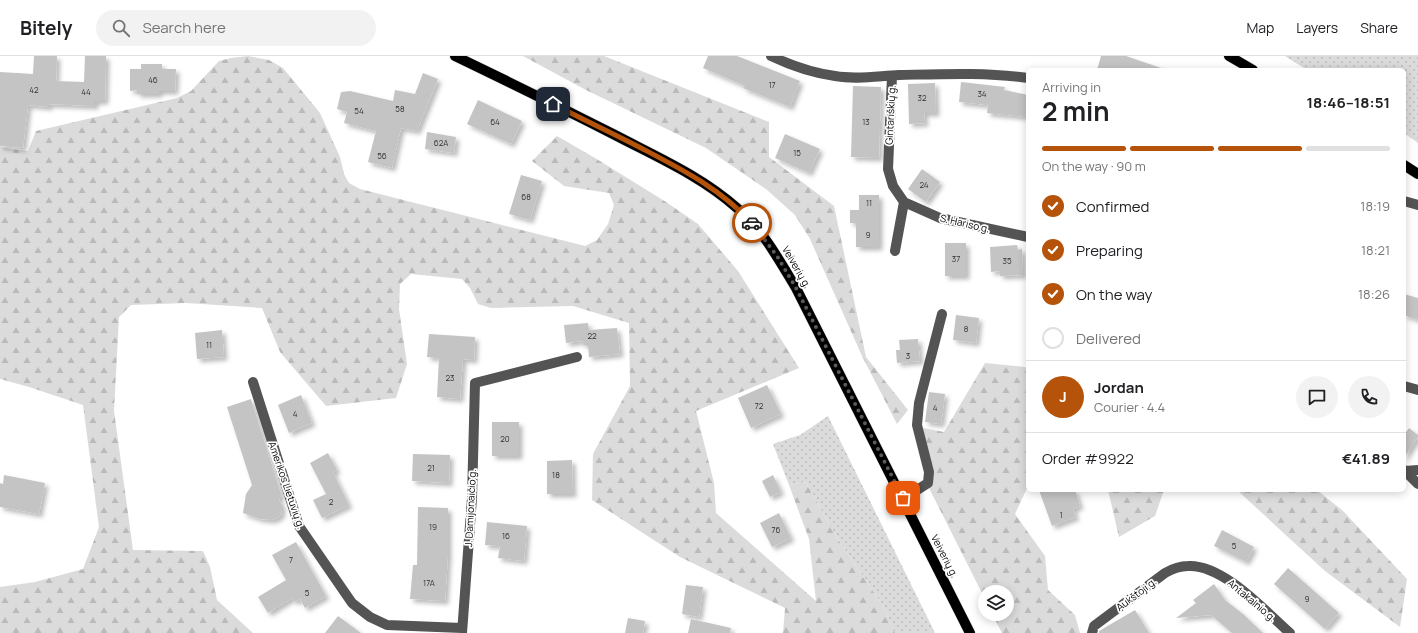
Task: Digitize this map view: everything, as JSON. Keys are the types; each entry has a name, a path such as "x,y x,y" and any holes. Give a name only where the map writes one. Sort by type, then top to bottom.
{"main road":[{"name":"Veiverių g.","path":"455,56 669,162 709,185 738,208 759,230 785,269 903,498 970,633"},
{"path":"1229,56 1250,68"},
{"path":"1406,166 1418,174"}],"street":[{"name":"Gintariškių g.","path":"771,56 805,68 835,76 892,76 888,169 893,186 904,202"},
{"path":"892,76 963,73 1001,74 1026,78"},
{"path":"895,251 904,202"},
{"name":"S. Hariso g.","path":"904,202 940,218 1026,238"},
{"path":"1406,202 1418,206"},
{"path":"903,498 928,483 928,472 918,425 919,403 942,314"},
{"name":"J. Damijonaičio g.","path":"462,631 472,498 476,383 577,357"},
{"name":"Amerikos Lietuvių g.","path":"253,382 299,526 352,603 370,617 387,625 462,631"},
{"path":"1406,387 1418,390"},
{"path":"1406,471 1418,470"},
{"path":"1406,473 1418,484"},
{"name":"Aukštoji g.","path":"1092,633 1094,626 1165,573 1174,568 1188,566"},
{"name":"Antakalnio g.","path":"1188,566 1199,566 1212,571 1235,584 1290,633"}],"green space":[{"path":"248,56 269,60 283,68 320,113 340,157 344,174 349,183 360,189 585,246 597,240 608,224 614,205 609,193 564,186 532,161 557,136 666,202 698,224 738,271 799,368 696,411 714,483 716,513 816,601 809,539 789,485 806,482 835,535 883,606 895,633 783,633 785,608 680,557 592,500 593,454 630,386 629,323 573,306 491,308 478,304 470,288 462,279 411,274 400,284 399,309 407,364 396,398 326,406 280,352 262,308 186,303 131,305 119,317 114,411 133,550 203,551 210,567 217,600 253,633 0,633 0,587 35,582 83,569 99,527 83,405 0,379 0,146 9,149 28,151 36,131 177,98 191,91 219,61"},
{"path":"523,56 604,56 769,122 769,157 834,206 866,357 908,410 897,424 862,356 810,239 795,215 766,189 706,148 586,90"},
{"path":"1285,56 1418,56 1418,143 1406,134 1406,68 1304,68"},
{"path":"985,363 1026,368 1026,490 1015,514 1045,556 1048,590 1075,615 1080,633 1002,633 996,621 1014,621 1014,585 978,585 929,488 933,480 923,428 944,432"},
{"path":"828,416 935,633 895,633 883,606 835,535 806,482 789,485 773,444 800,435"},
{"path":"1108,492 1163,492 1155,516 1119,537"},
{"path":"1239,492 1319,492 1343,511 1407,579 1400,627 1325,571"}],"building":[{"path":"34,56 57,56 56,81 84,82 85,56 106,56 105,101 95,101 95,106 49,104 49,107 28,105 23,148 0,146 0,72 33,74"},
{"path":"708,56 737,56 800,81 790,107 743,88 745,86 703,68"},
{"path":"1101,56 1126,56 1161,68 1098,68"},
{"path":"141,64 162,64 162,69 176,69 175,91 159,91 159,94 137,94 137,90 130,91 130,69 141,69"},
{"path":"423,73 438,79 417,131 401,128 392,168 368,162 376,131 344,123 347,112 337,109 341,92 350,91 393,101 395,90 415,94"},
{"path":"961,82 1005,87 1004,90 1026,95 1026,117 987,113 988,105 959,102"},
{"path":"935,83 936,113 924,113 925,123 909,124 908,84"},
{"path":"853,86 881,87 879,158 851,157"},
{"path":"478,100 522,121 511,144 467,124"},
{"path":"427,132 456,137 454,153 425,149"},
{"path":"785,134 820,149 809,173 775,158"},
{"path":"922,169 940,182 926,202 908,189"},
{"path":"521,175 542,181 530,220 509,214"},
{"path":"859,195 879,195 879,247 856,247 856,223 850,223 850,210 859,210"},
{"path":"945,243 966,243 966,276 945,276"},
{"path":"1017,245 1018,250 1022,249 1023,275 1000,276 1000,271 991,272 990,247"},
{"path":"1406,295 1418,298 1418,320 1406,316"},
{"path":"956,315 979,318 976,343 953,340"},
{"path":"588,323 589,330 617,328 620,354 589,357 588,345 583,345 582,341 566,343 564,325"},
{"path":"222,330 224,357 197,359 195,333"},
{"path":"429,334 475,337 474,360 463,359 460,399 437,397 439,358 427,357"},
{"path":"918,339 920,361 897,363 896,350 900,350 899,340"},
{"path":"767,385 781,414 751,428 738,398"},
{"path":"929,392 945,394 941,424 925,422"},
{"path":"301,395 312,423 289,433 278,405"},
{"path":"251,399 281,494 279,500 282,505 281,515 272,520 260,519 243,513 246,494 252,485 227,407"},
{"path":"492,422 519,422 519,456 492,456"},
{"path":"1409,428 1418,435 1418,437 1406,455 1406,432"},
{"path":"328,453 337,470 333,472 349,505 322,518 313,500 326,494 310,463"},
{"path":"413,454 450,455 449,483 412,481"},
{"path":"572,460 573,494 547,494 547,461"},
{"path":"4,475 45,483 39,514 0,507 0,483 3,484"},
{"path":"773,475 781,492 770,497 762,481"},
{"path":"1040,492 1076,492 1080,506 1073,509 1076,517 1052,526"},
{"path":"418,507 448,508 448,554 445,601 410,599 413,565 417,565"},
{"path":"779,513 791,538 772,547 760,523"},
{"path":"487,522 527,526 524,561 498,558 500,546 485,545"},
{"path":"1222,530 1254,547 1246,562 1214,546"},
{"path":"296,542 326,596 305,608 300,599 294,602 292,598 268,613 258,597 286,580 272,555"},
{"path":"1288,568 1339,613 1325,629 1274,584"},
{"path":"1214,584 1225,600 1243,614 1263,633 1232,633 1211,615 1176,618 1196,603 1193,600"},
{"path":"686,585 703,587 699,617 682,614"},
{"path":"1135,610 1149,633 1099,633 1099,631"},
{"path":"338,616 361,633 325,633"},
{"path":"628,618 645,621 643,633 625,633"},
{"path":"691,619 731,628 730,633 688,633"}],"way so far":[{"path":"752,223 759,230 777,256 796,288 903,498"}],"route":[{"path":"553,104 669,162 709,185 738,208 752,223"}]}
